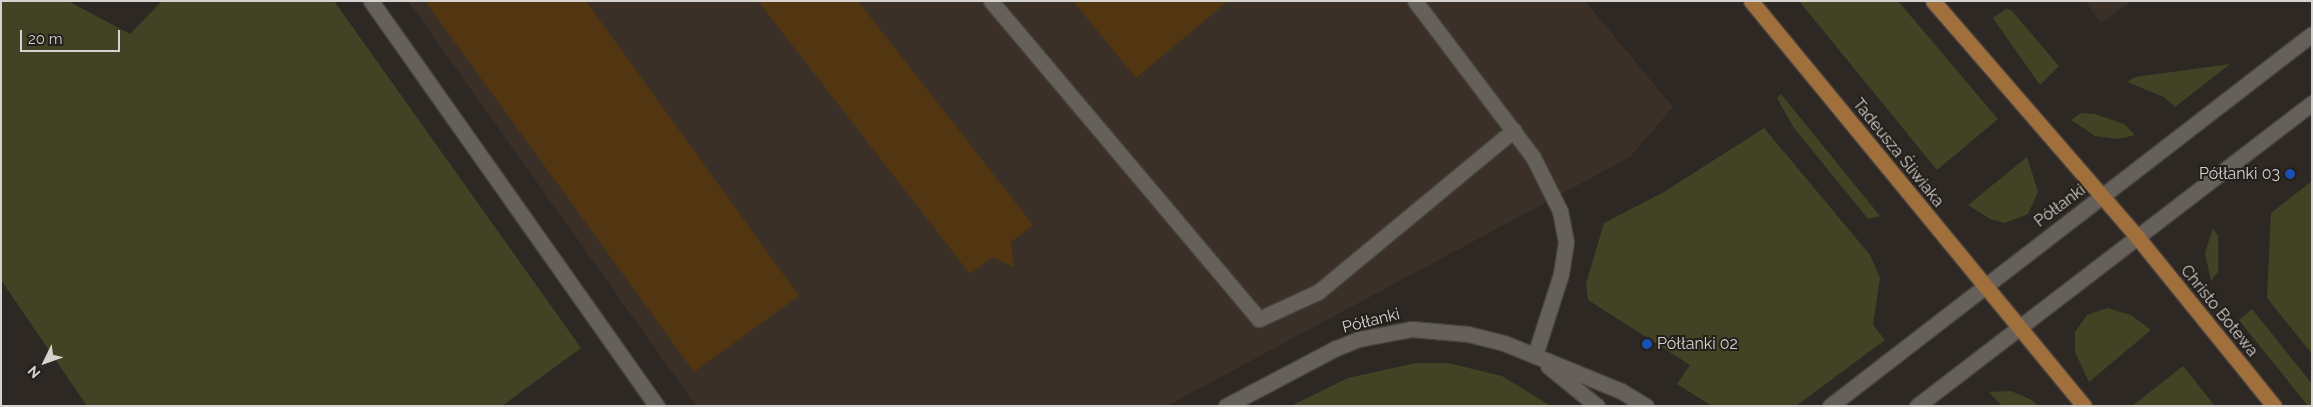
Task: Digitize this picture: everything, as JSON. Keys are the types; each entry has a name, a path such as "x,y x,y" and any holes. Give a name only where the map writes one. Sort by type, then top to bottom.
{"main road":[{"name":"Tadeusza Śliwiaka","path":"1751,1 2019,326"},
{"path":"1933,1 2138,238"},
{"name":"Christo Botewa","path":"2138,238 2274,406"},
{"path":"2019,326 2084,406"}],"street":[{"path":"371,1 657,406"},
{"path":"991,1 1259,319 1318,292 1514,130"},
{"path":"1415,1 1533,157 1560,211 1565,232 1561,274 1535,355"},
{"name":"Półłanki","path":"1830,406 2312,34"},
{"path":"1917,406 2312,103"},
{"name":"Półłanki","path":"1226,406 1334,349 1386,333 1441,330 1504,343 1535,355 1646,406"},
{"name":"Półłanki","path":"1535,355 1597,406"}],"shaded area":[{"path":"408,1 1585,1 1673,107 1630,157 1167,406 696,406"},
{"path":"2085,1 2131,1 2101,23"}],"green space":[{"path":"1,1 68,1 130,34 162,1 334,1 581,348 502,406 87,406 1,280"},
{"path":"1799,1 1898,1 1998,119 1937,170"},
{"path":"2006,9 2011,10 2059,66 2040,85 1993,18"},
{"path":"2230,64 2175,107 2164,97 2127,82 2135,77"},
{"path":"1781,94 1880,216 1868,219 1794,128 1777,98"},
{"path":"2081,113 2095,114 2124,124 2135,135 2118,139 2095,136 2071,120"},
{"path":"1764,128 1870,255 1880,278 1873,325 1885,340 1796,406 1712,406 1677,384 1690,365 1588,300 1586,284 1604,223 1664,192"},
{"path":"2027,157 2038,192 2028,214 2005,223 1990,219 1968,205"},
{"path":"2312,181 2312,354 2267,298 2271,213"},
{"path":"2213,228 2218,236 2218,272 2211,281 2205,253"},
{"path":"2107,308 2131,315 2151,330 2089,382 2075,352 2075,332 2087,315"},
{"path":"2252,309 2312,384 2312,406 2308,406 2239,320"},
{"path":"1416,363 1448,363 1502,376 1551,406 1291,406 1348,378"},
{"path":"2183,366 2215,406 2132,406"},
{"path":"2011,391 2030,399 2039,406 2002,406 1989,392"}],"building":[{"path":"425,1 586,1 799,296 694,372"},
{"path":"758,1 858,1 1033,225 1011,242 1014,267 992,257 970,274"},
{"path":"1073,1 1228,1 1136,78"}],"place":[{"name":"Półłanki 03","path":"2290,174"},
{"name":"Półłanki 02","path":"1647,344"}]}
